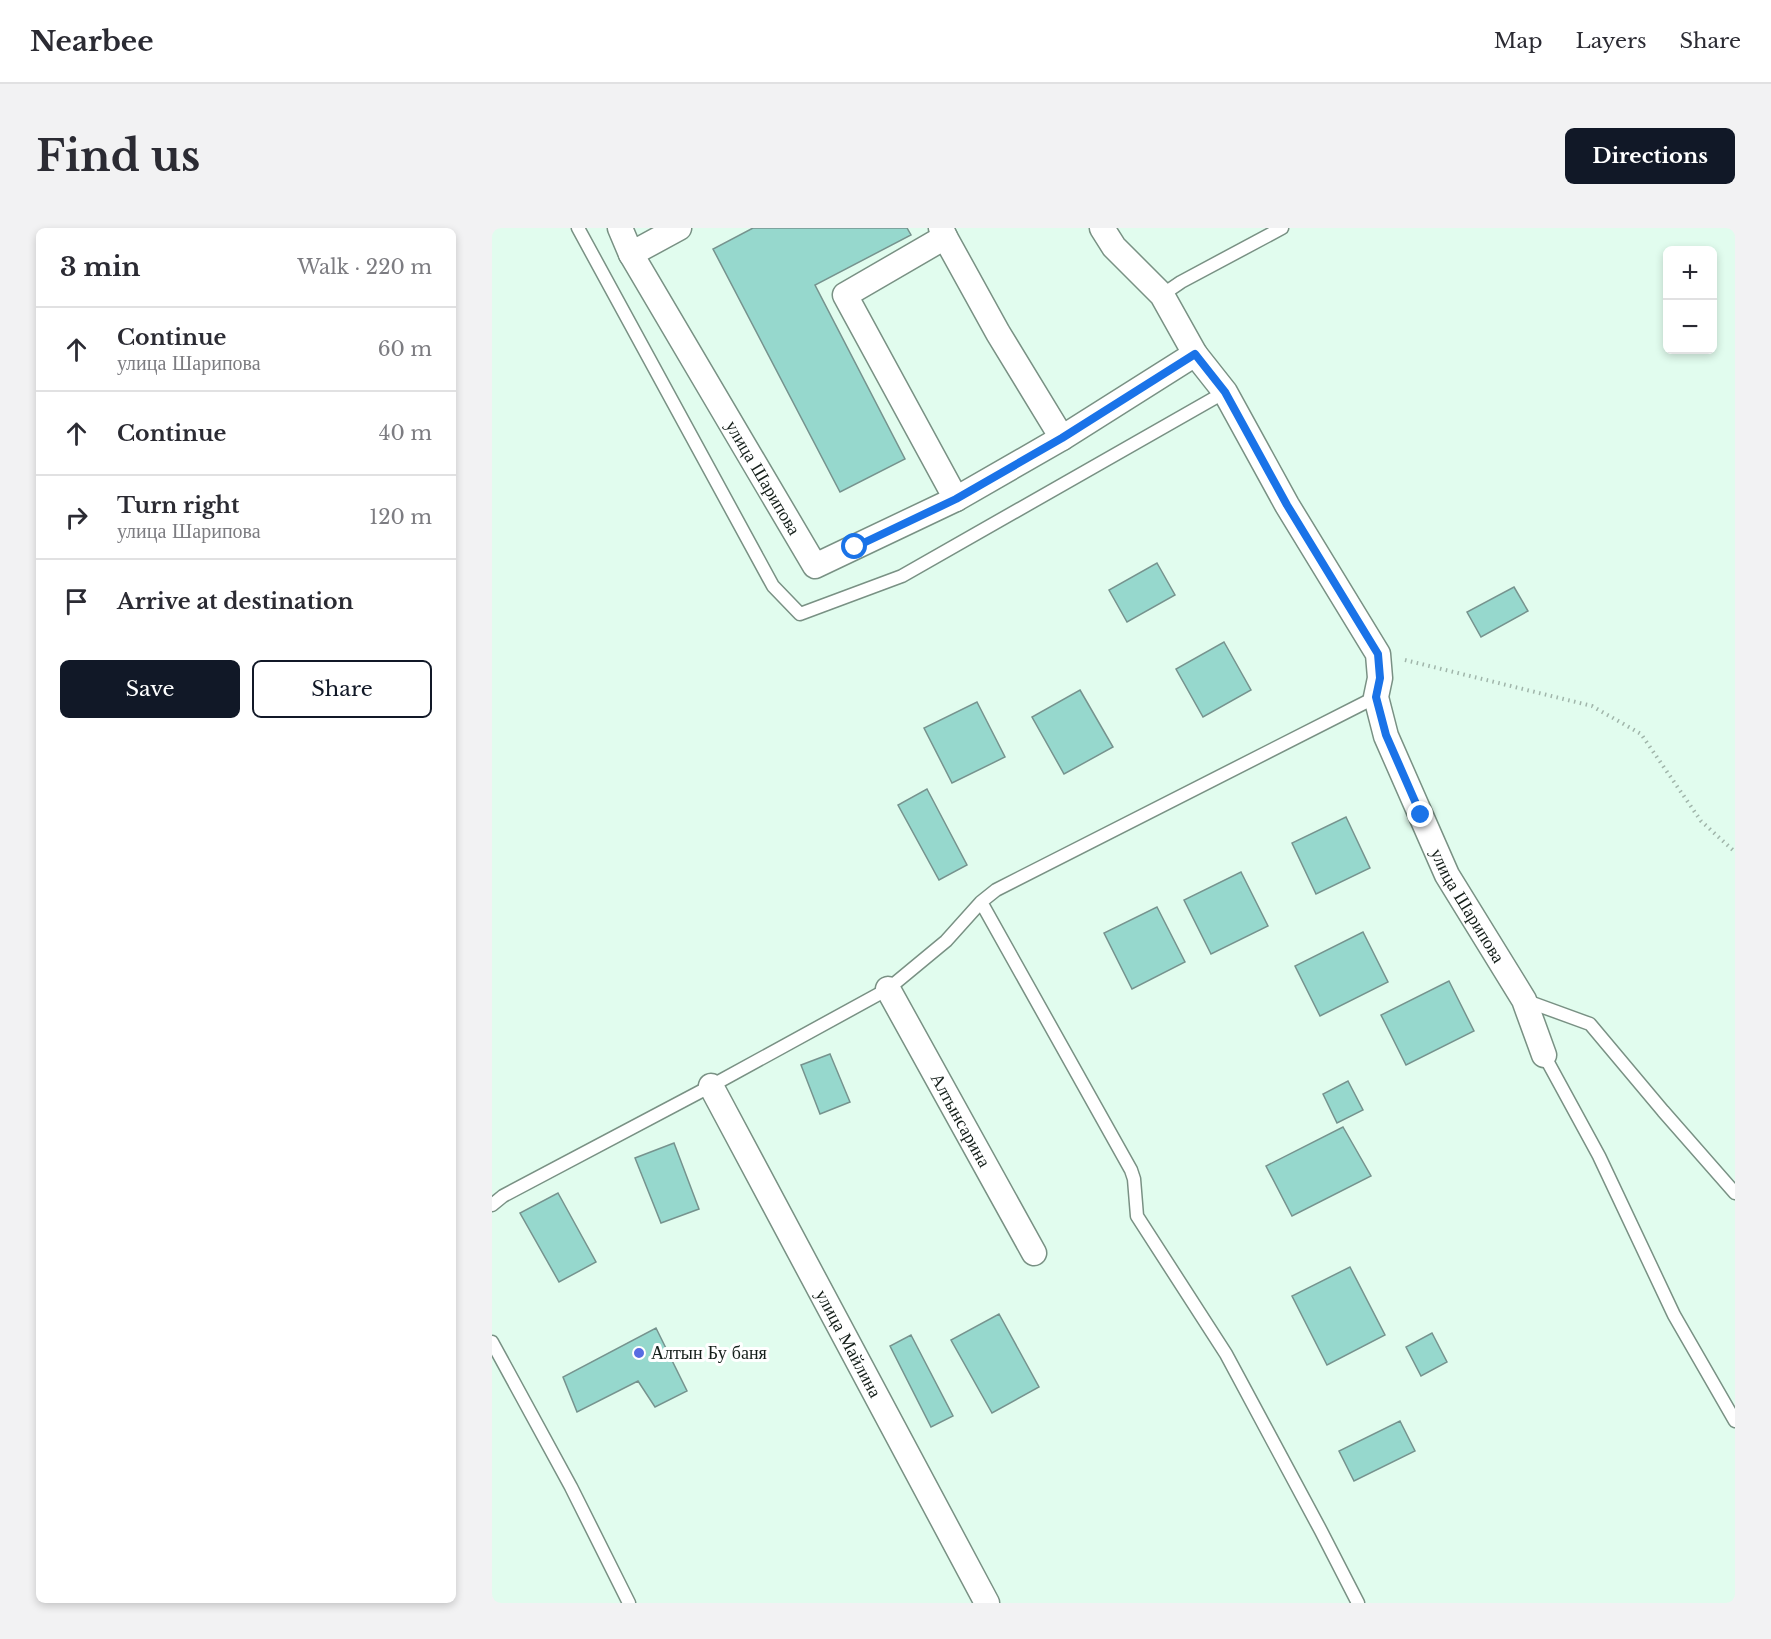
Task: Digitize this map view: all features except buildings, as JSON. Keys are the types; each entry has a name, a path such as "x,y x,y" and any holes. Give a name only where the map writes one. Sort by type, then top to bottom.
{"street":[{"name":"улица Шарипова","path":"620,228 631,254 815,566 956,499 1062,438 1195,354"},
{"path":"631,254 679,228"},
{"name":"улица Шарипова","path":"1102,228 1113,247 1162,296 1195,354 1225,392 1287,505 1378,654 1380,678 1376,697 1386,735 1447,875 1524,1000 1544,1055"},
{"path":"956,499 844,295 943,233 998,333 1062,438"},
{"name":"Алтынсарина","path":"888,989 1034,1253"},
{"name":"улица Майлина","path":"711,1086 987,1603"}],"lane":[{"path":"578,228 773,586 800,614 902,576 1225,392"},
{"path":"1162,296 1181,282 1282,228"},
{"path":"492,1205 503,1196 888,989 946,941 981,902 996,890 1376,697"},
{"path":"981,902 1131,1170 1134,1179 1137,1216 1226,1354 1358,1603"},
{"path":"1524,1000 1590,1024 1735,1193"},
{"path":"1544,1055 1599,1156 1674,1315 1735,1421"},
{"path":"492,1342 571,1487 629,1603"}],"path":[{"path":"1378,654 1592,706 1641,734 1701,821 1735,852"}],"place":[{"name":"Алтын Бу баня","path":"639,1353"}],"route":[{"path":"855,547 956,499 1062,438 1195,354 1225,392 1287,505 1378,654 1380,678 1376,697 1386,735 1421,815"}]}
